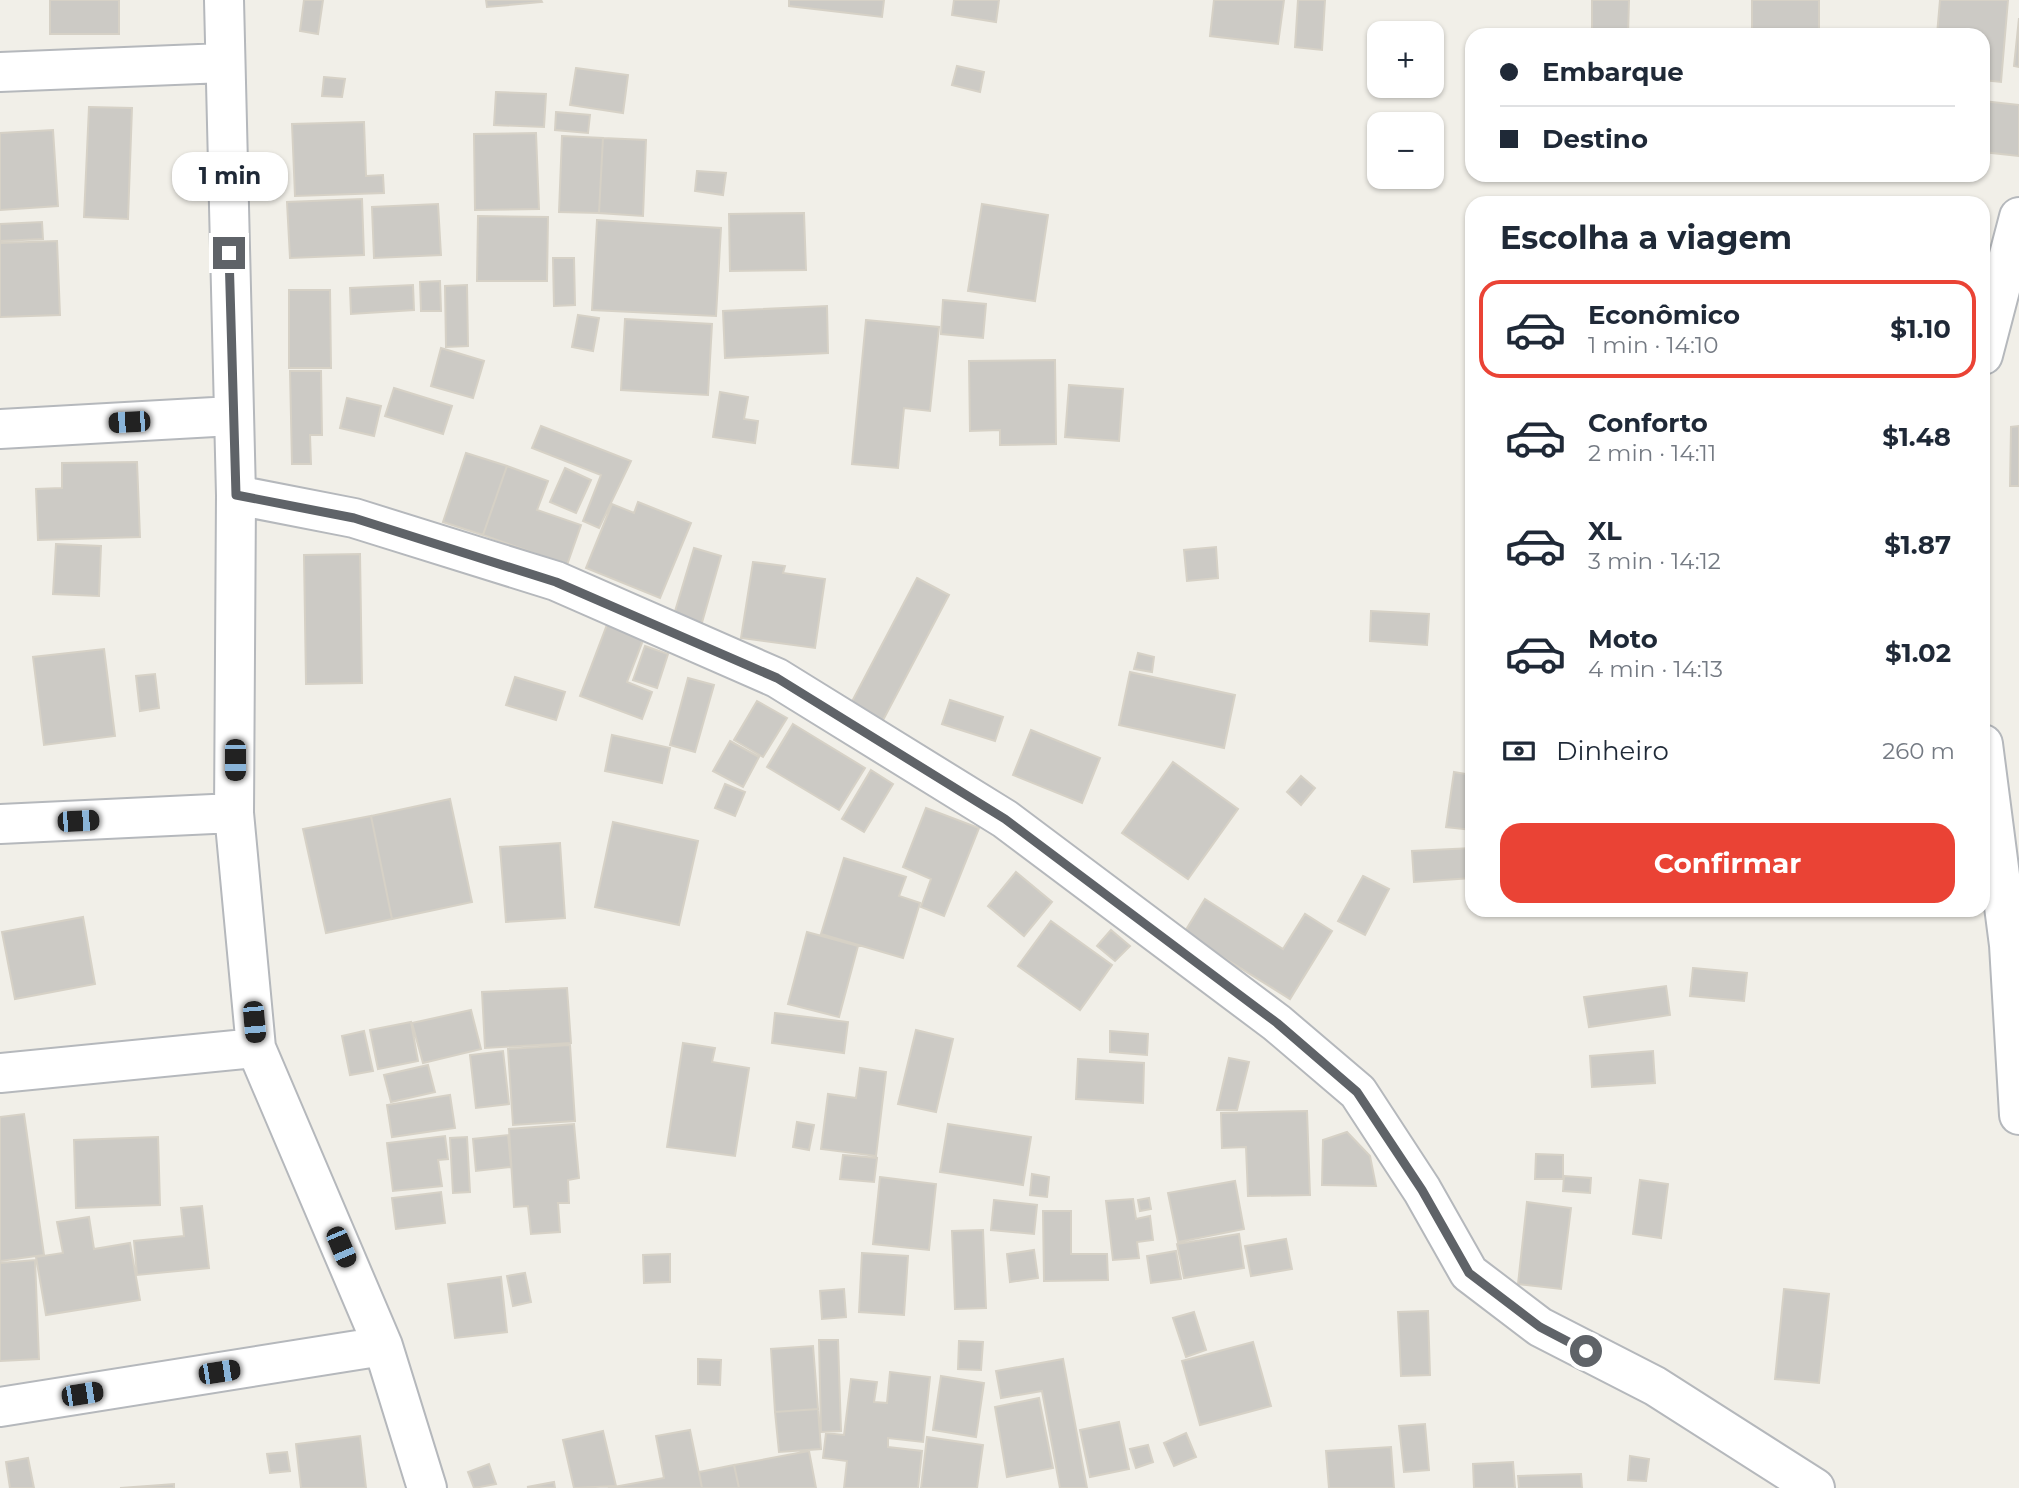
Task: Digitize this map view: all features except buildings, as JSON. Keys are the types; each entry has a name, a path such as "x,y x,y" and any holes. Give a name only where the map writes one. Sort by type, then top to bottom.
{"street":[{"path":"224,0 236,495 234,813 256,1048 383,1346 427,1488"},
{"path":"0,72 224,63"},
{"path":"1990,328 2019,217"},
{"path":"0,429 232,416"},
{"path":"236,495 354,518 556,582 777,678 1005,819 1277,1023 1357,1092 1422,1190 1469,1273 1540,1327 1655,1386 1815,1488"},
{"path":"1990,798 2009,945 2019,1115"},
{"path":"0,824 234,813"},
{"path":"0,1073 256,1048"},
{"path":"0,1407 383,1346"}],"route":[{"path":"229,253 236,495 354,518 556,582 777,678 1005,819 1277,1023 1357,1092 1422,1190 1469,1273 1540,1327 1586,1351"}]}
